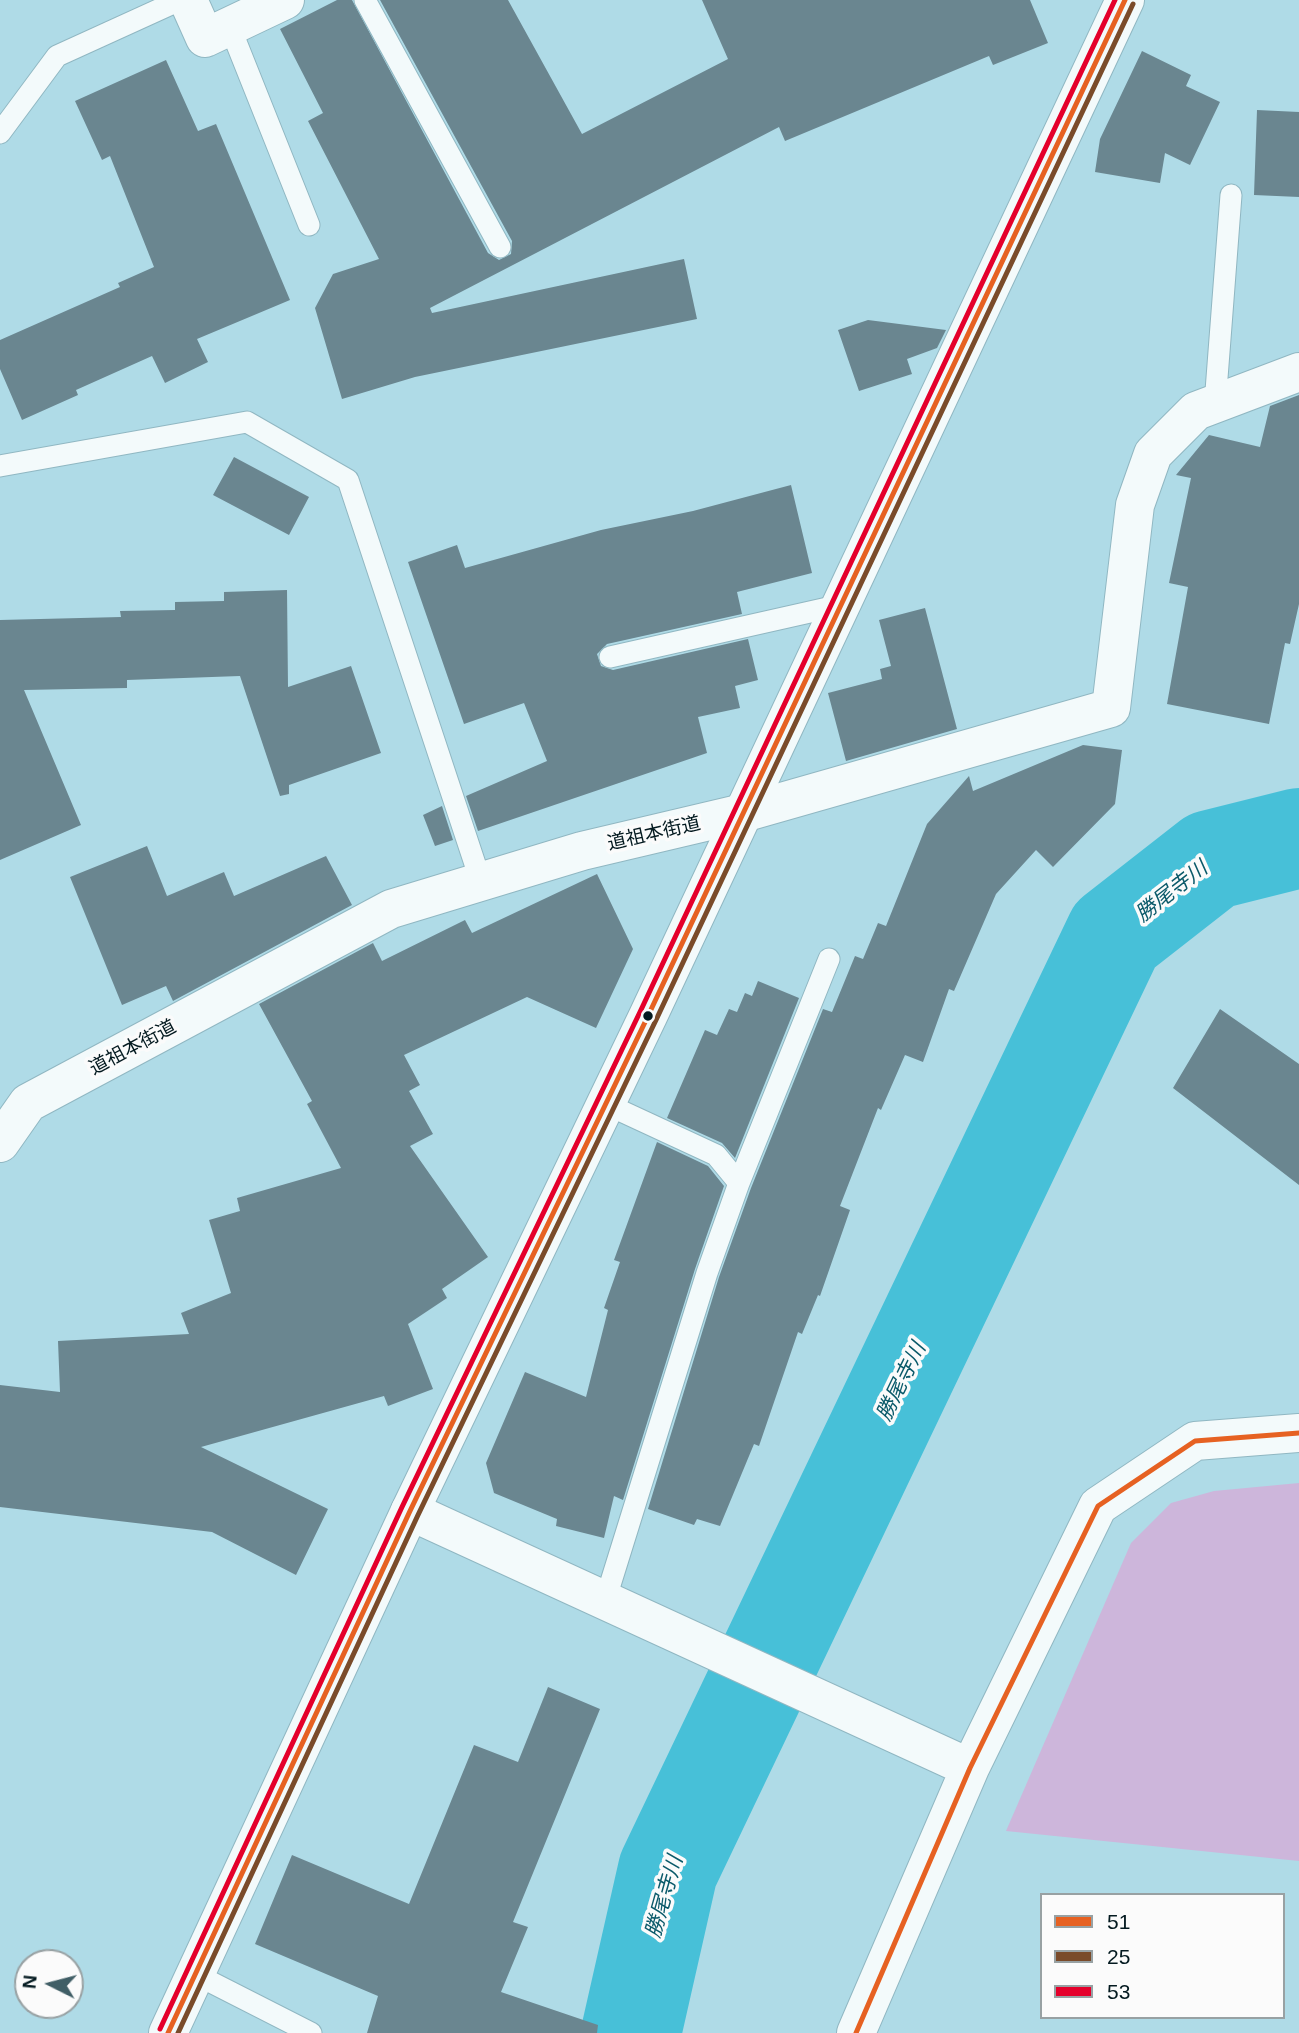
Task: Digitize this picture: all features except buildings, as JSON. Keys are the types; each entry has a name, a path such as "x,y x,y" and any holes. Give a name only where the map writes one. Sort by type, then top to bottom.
{"street":[{"path":"188,0 205,38 285,0"},
{"path":"168,2033 410,1511 606,1104 1125,0"},
{"name":"道祖本街道","path":"0,1143 28,1103 391,909 582,851 743,813 1111,708 1135,505 1153,454 1196,411 1299,372"},
{"path":"856,2033 970,1768 1098,1506 1195,1441 1299,1433"},
{"path":"410,1511 970,1768"}],"lane":[{"path":"0,133 57,56 180,0"},
{"path":"365,0 500,247"},
{"path":"230,27 309,225"},
{"path":"1215,404 1231,195"},
{"path":"0,466 247,422 348,480 481,881"},
{"path":"610,657 841,605"},
{"path":"605,1601 707,1273 738,1183 829,959"},
{"path":"606,1104 716,1155 738,1183"},
{"path":"195,1974 311,2033"}],"shaded area":[{"path":"1299,1483 1299,1861 1006,1831 1131,1543 1171,1503 1214,1491"}],"waterway":[{"name":"勝尾寺川","path":"631,2033 668,1870 1115,935 1211,860 1299,838"}],"transit line":[{"name":"53","path":"160,2029 402,1507 640,1012 1115,0"},
{"name":"51","path":"168,2033 410,1511 648,1016 1125,0"},
{"name":"25","path":"178,2033 418,1515 656,1020 1133,4"},
{"name":"51","path":"856,2033 970,1768 1098,1506 1195,1441 1299,1433"}]}
